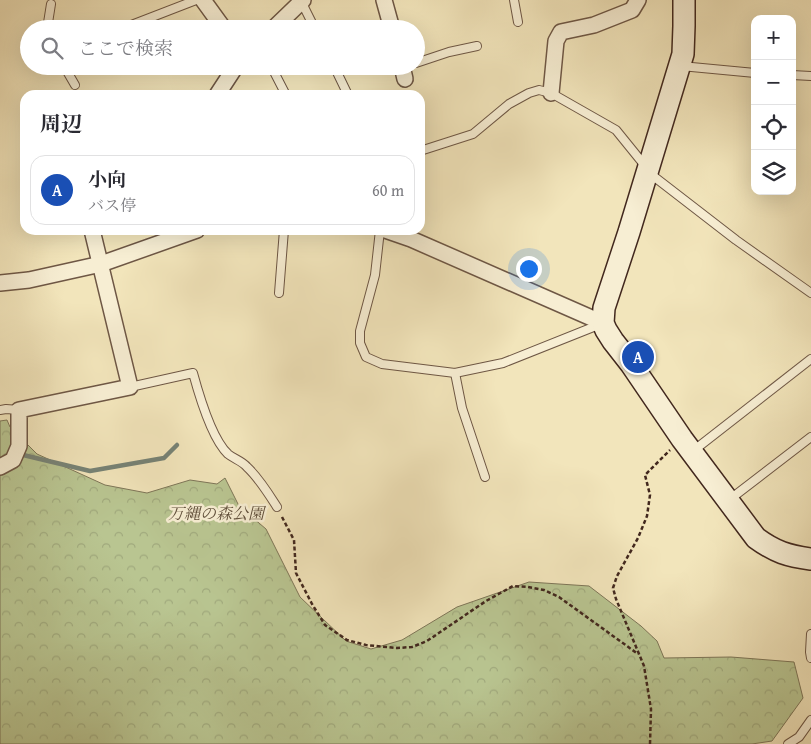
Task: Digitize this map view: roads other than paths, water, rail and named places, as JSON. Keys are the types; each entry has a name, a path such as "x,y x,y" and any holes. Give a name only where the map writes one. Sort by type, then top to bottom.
{"street":[{"path":"204,0 218,20"},
{"path":"384,0 390,20"},
{"path":"551,93 556,41 560,32 594,25 632,10 638,0"},
{"path":"684,0 683,54 604,308 603,322 613,341 686,446 756,538 770,549 790,556 811,558"},
{"path":"282,20 302,1"},
{"path":"220,90 230,75"},
{"path":"0,467 13,460 19,446 19,410 130,387 93,235"},
{"path":"0,283 29,280 101,264 183,235"},
{"path":"400,235 603,322"}],"lane":[{"path":"144,20 196,0"},
{"path":"514,0 518,22"},
{"path":"302,1 311,20"},
{"path":"48,20 51,4"},
{"path":"425,61 449,52 477,46"},
{"path":"679,66 751,73"},
{"path":"70,75 76,85"},
{"path":"276,75 283,90"},
{"path":"338,75 346,90"},
{"path":"796,75 811,76"},
{"path":"425,149 473,134 509,104 529,93 539,90 551,93 616,130 647,170 736,240 811,293"},
{"path":"279,293 284,235"},
{"path":"379,235 375,275 360,331 360,343 366,357 382,364 455,373 502,363 603,322"},
{"path":"686,446 811,359"},
{"path":"130,387 193,373 201,403 215,434 227,454 246,466 262,484 277,507"},
{"path":"455,373 462,408 485,477"},
{"path":"0,410 19,410"},
{"path":"728,501 811,437"},
{"path":"811,634 811,658"},
{"path":"788,744 799,737 811,720"}],"waterway":[{"path":"19,454 90,471 164,458 177,445"}],"place":[{"name":"小向","path":"638,357"}],"park label":[{"name":"万縄の森公園","path":"216,513"}]}
